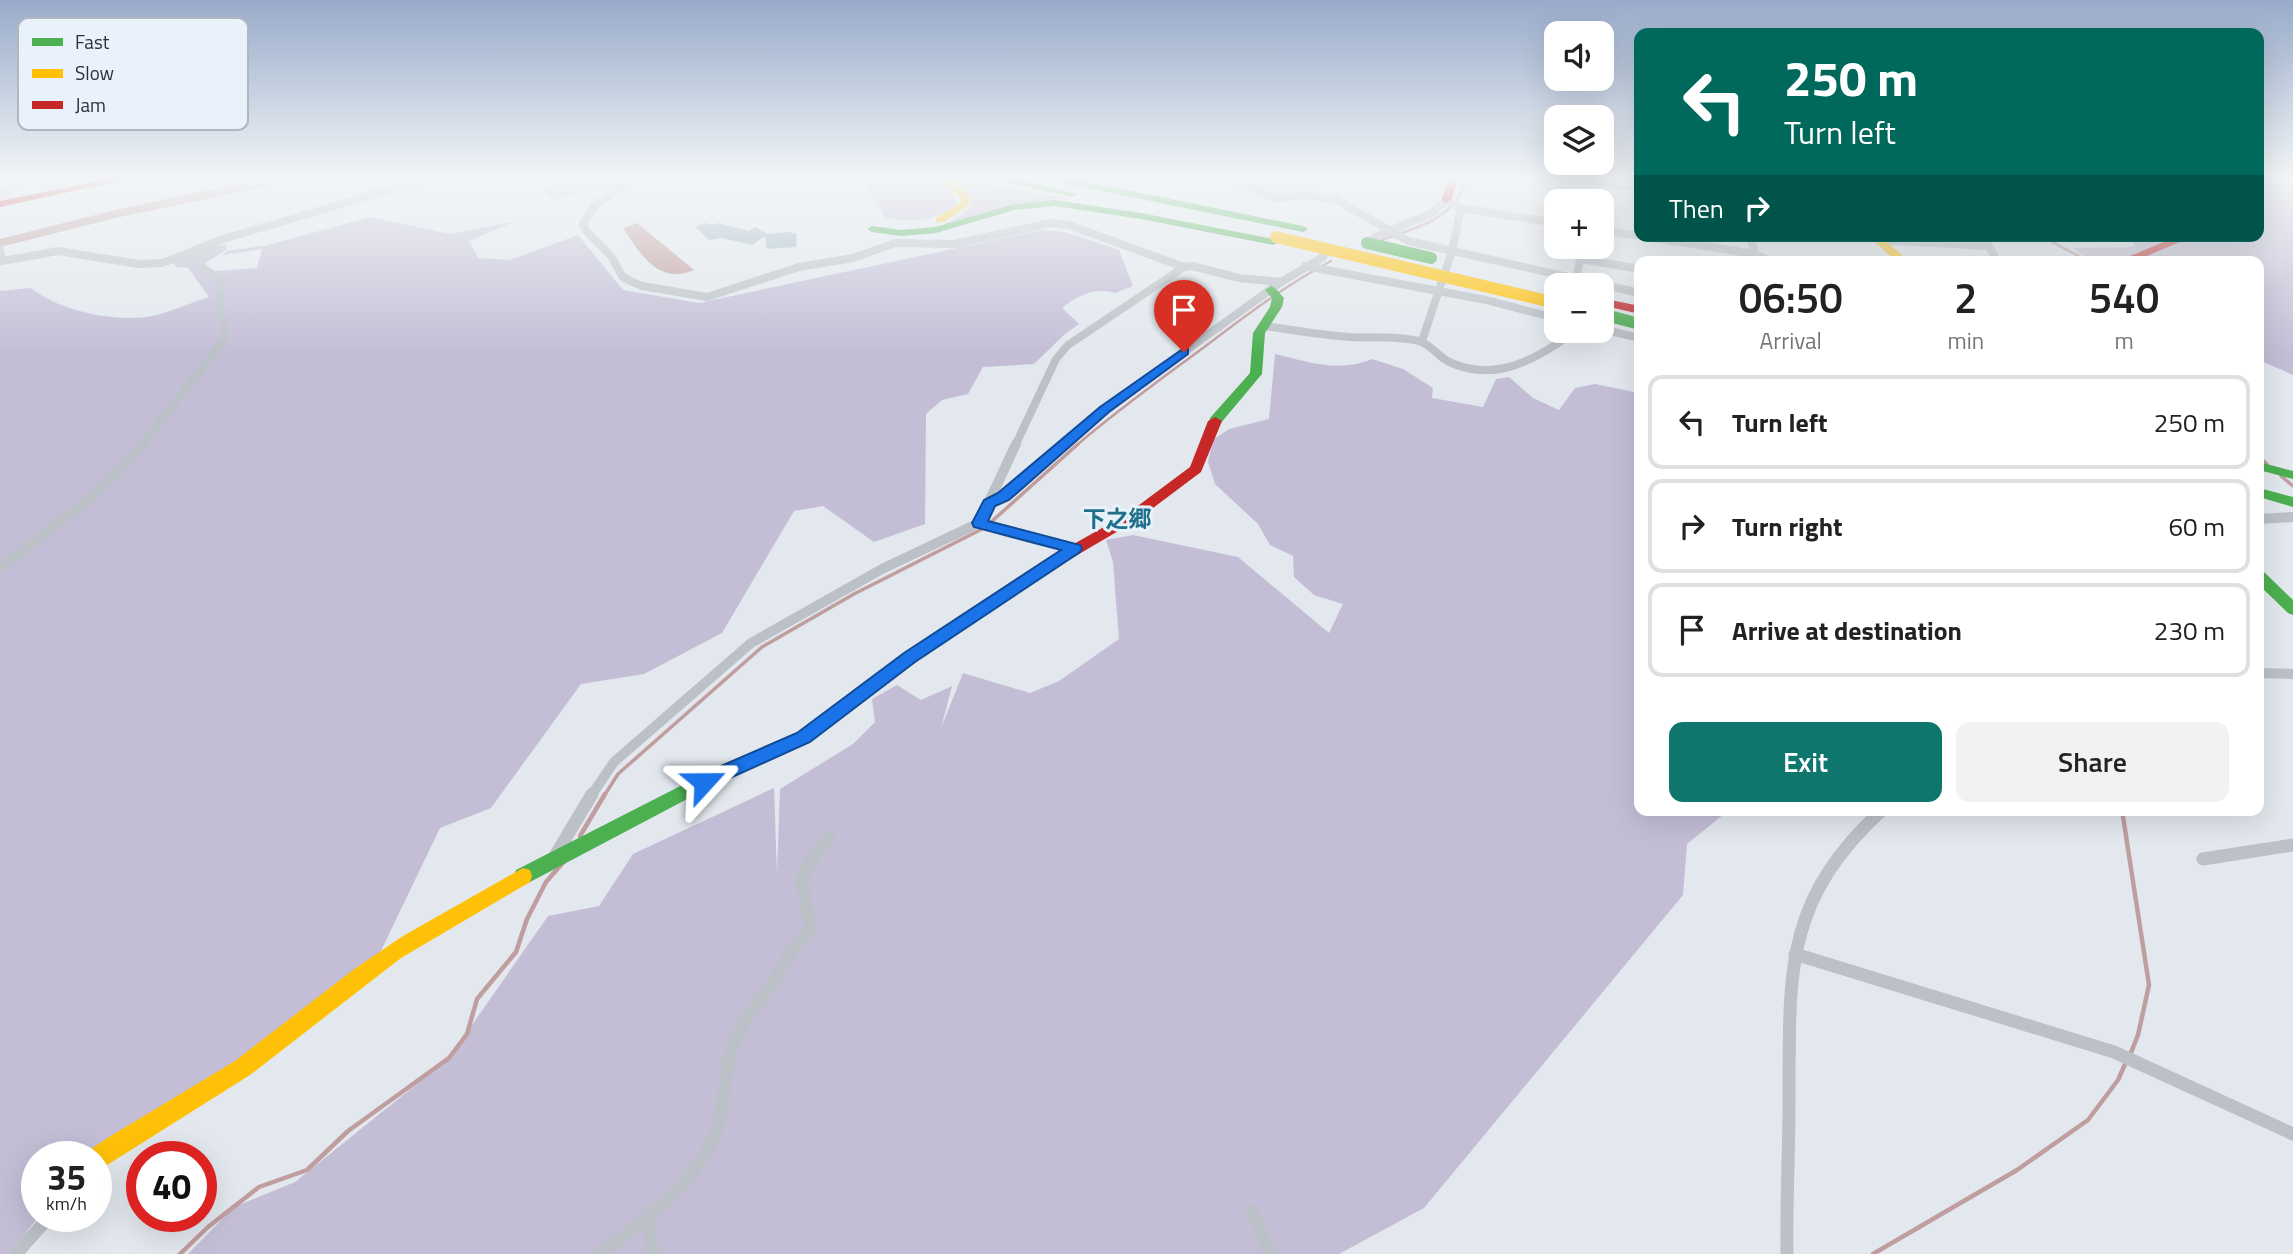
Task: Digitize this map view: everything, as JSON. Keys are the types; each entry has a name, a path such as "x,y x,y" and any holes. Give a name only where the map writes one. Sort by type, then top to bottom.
{"main road":[{"path":"1255,237 1274,240"},
{"path":"1258,237 1544,300"},
{"path":"1335,237 1544,286"},
{"path":"1880,242 1897,256"},
{"path":"2137,256 2173,242"},
{"path":"112,1148 185,1106 263,1054 350,983 395,951 554,857 704,782 803,738 909,657 1074,548 1114,529 1196,468 1216,419 1256,374 1259,333 1278,298 1276,286"},
{"path":"1614,304 1634,309"},
{"path":"1614,321 1634,331"},
{"path":"2264,467 2293,475"},
{"path":"2264,480 2293,489"},
{"path":"2264,493 2293,502"},
{"path":"2264,581 2293,609"}],"street":[{"path":"0,250 1,261 58,251 151,264 176,259 237,237"},
{"path":"592,237 611,256 622,276 630,281 642,286 696,296 717,295 799,267 853,258 887,244 954,244 989,237"},
{"path":"1101,237 1184,267"},
{"path":"1400,237 1408,241 1553,273"},
{"path":"1422,341 1455,237"},
{"path":"1678,242 1759,256"},
{"path":"1752,242 1755,254"},
{"path":"1932,242 1989,246 1994,256"},
{"path":"0,568 78,509 126,465 158,427 191,380 220,348 226,336 226,324 219,307 223,283 201,267 201,259 216,243"},
{"path":"1750,256 1755,254"},
{"path":"989,503 1003,496 1105,409 1276,286 1322,257"},
{"path":"1577,273 1581,259 1634,268"},
{"path":"554,857 614,762 751,643 882,569 979,523 1056,359 1068,345 1184,267 1192,266 1276,286"},
{"path":"1306,266 1438,291 1544,315"},
{"path":"1614,287 1634,292"},
{"path":"1265,326 1323,335 1422,341 1430,351 1454,367 1467,371 1502,370 1533,360 1558,343"},
{"path":"1614,330 1634,333"},
{"path":"2264,519 2293,517"},
{"path":"979,523 1074,548"},
{"path":"2264,673 2293,674"},
{"path":"1787,1254 1785,1214 1795,954 1804,916 1824,878 1860,830 1875,816"},
{"path":"598,1254 678,1192 715,1137 721,1118 723,1083 733,1044 742,1022 771,985 797,941 810,930 812,920 801,885 805,870 830,837"},
{"path":"2203,859 2293,845"},
{"path":"1795,954 2114,1052 2293,1134"},
{"path":"1252,1211 1269,1254"},
{"path":"647,1218 653,1254"},
{"path":"16,1254 36,1232"}],"shaded area":[{"path":"299,237 480,237 469,241 478,258 510,260 579,237 623,290 699,303 1011,237 1079,237 1119,250 1133,286 1115,293 1087,293 1074,299 1062,308 1079,324 1034,364 983,367 968,394 942,400 926,414 925,524 874,542 823,506 794,511 722,633 644,674 581,684 491,808 440,828 378,957 244,1064 112,1146 112,1141 21,1141 21,1232 26,1232 9,1254 0,1254 0,291 31,288 56,303 101,316 154,316 209,297 188,268 176,267 173,262 226,244 226,250 201,266 206,272 257,268 262,249 222,255 227,251 264,246"},
{"path":"629,237 653,237 694,270 681,274 660,270 636,248"},
{"path":"2264,237 2293,237 2293,375 2264,362 2264,256 2083,256 2073,248 2134,247 2133,242 2264,242"},
{"path":"1275,354 1336,366 1372,359 1403,369 1433,388 1432,398 1483,407 1496,379 1509,377 1533,398 1559,410 1575,388 1595,384 1634,392 1634,816 1722,816 1687,844 1683,895 1424,1208 1339,1254 188,1254 210,1232 217,1232 217,1224 234,1207 295,1182 449,1058 548,916 599,906 633,854 774,788 777,874 780,789 853,744 875,722 872,699 897,685 921,700 952,686 941,728 963,673 1030,693 1059,681 1119,639 1113,562 1106,540 1133,535 1238,557 1329,633 1343,604 1314,595 1294,577 1293,556 1270,545 1258,524 1215,484 1208,462 1213,440 1229,429 1269,419"}],"building":[{"path":"705,237 764,237 752,245 722,238 709,240"},
{"path":"765,237 797,237 796,247 767,249"}],"waterway":[{"path":"0,243 26,237"},
{"path":"1382,240 1391,237"},
{"path":"2052,242 2079,256"},
{"path":"1076,446 1247,315 1296,281 1331,261"},
{"path":"990,523 1078,444"},
{"path":"2281,476 2293,486"},
{"path":"604,796 618,774 762,647 854,594 984,528"},
{"path":"580,836 605,794"},
{"path":"2123,816 2149,985 2138,1035 2130,1055"},
{"path":"180,1254 208,1227 259,1187 307,1170 348,1131 449,1058 467,1034 477,999 516,952 527,919 546,882 567,858"},
{"path":"1873,1254 2017,1170 2088,1120 2118,1080 2126,1062"}],"traffic: fast":[{"path":"1245,237 1273,242"},
{"path":"1367,243 1431,258"},
{"path":"1215,421 1256,374 1259,333 1276,307 1278,298 1271,290"},
{"path":"1614,317 1634,322"},
{"path":"2264,467 2293,475"},
{"path":"2264,493 2293,502"},
{"path":"523,876 704,782 803,738 909,658 1052,563"},
{"path":"2264,581 2293,609"}],"traffic: slow":[{"path":"1276,237 1544,300"},
{"path":"1880,242 1897,256"},
{"path":"112,1148 243,1068 394,952 523,876"}],"traffic: jam":[{"path":"2137,256 2173,242"},
{"path":"1614,304 1634,309"},
{"path":"1052,563 1132,517 1196,469 1215,421"}],"district":[{"name":"下之郷","path":"1117,519"}],"route":[{"path":"704,782 803,738 909,657 1027,582 1074,548 979,523 989,503 1003,496 1105,409 1184,352"}]}
